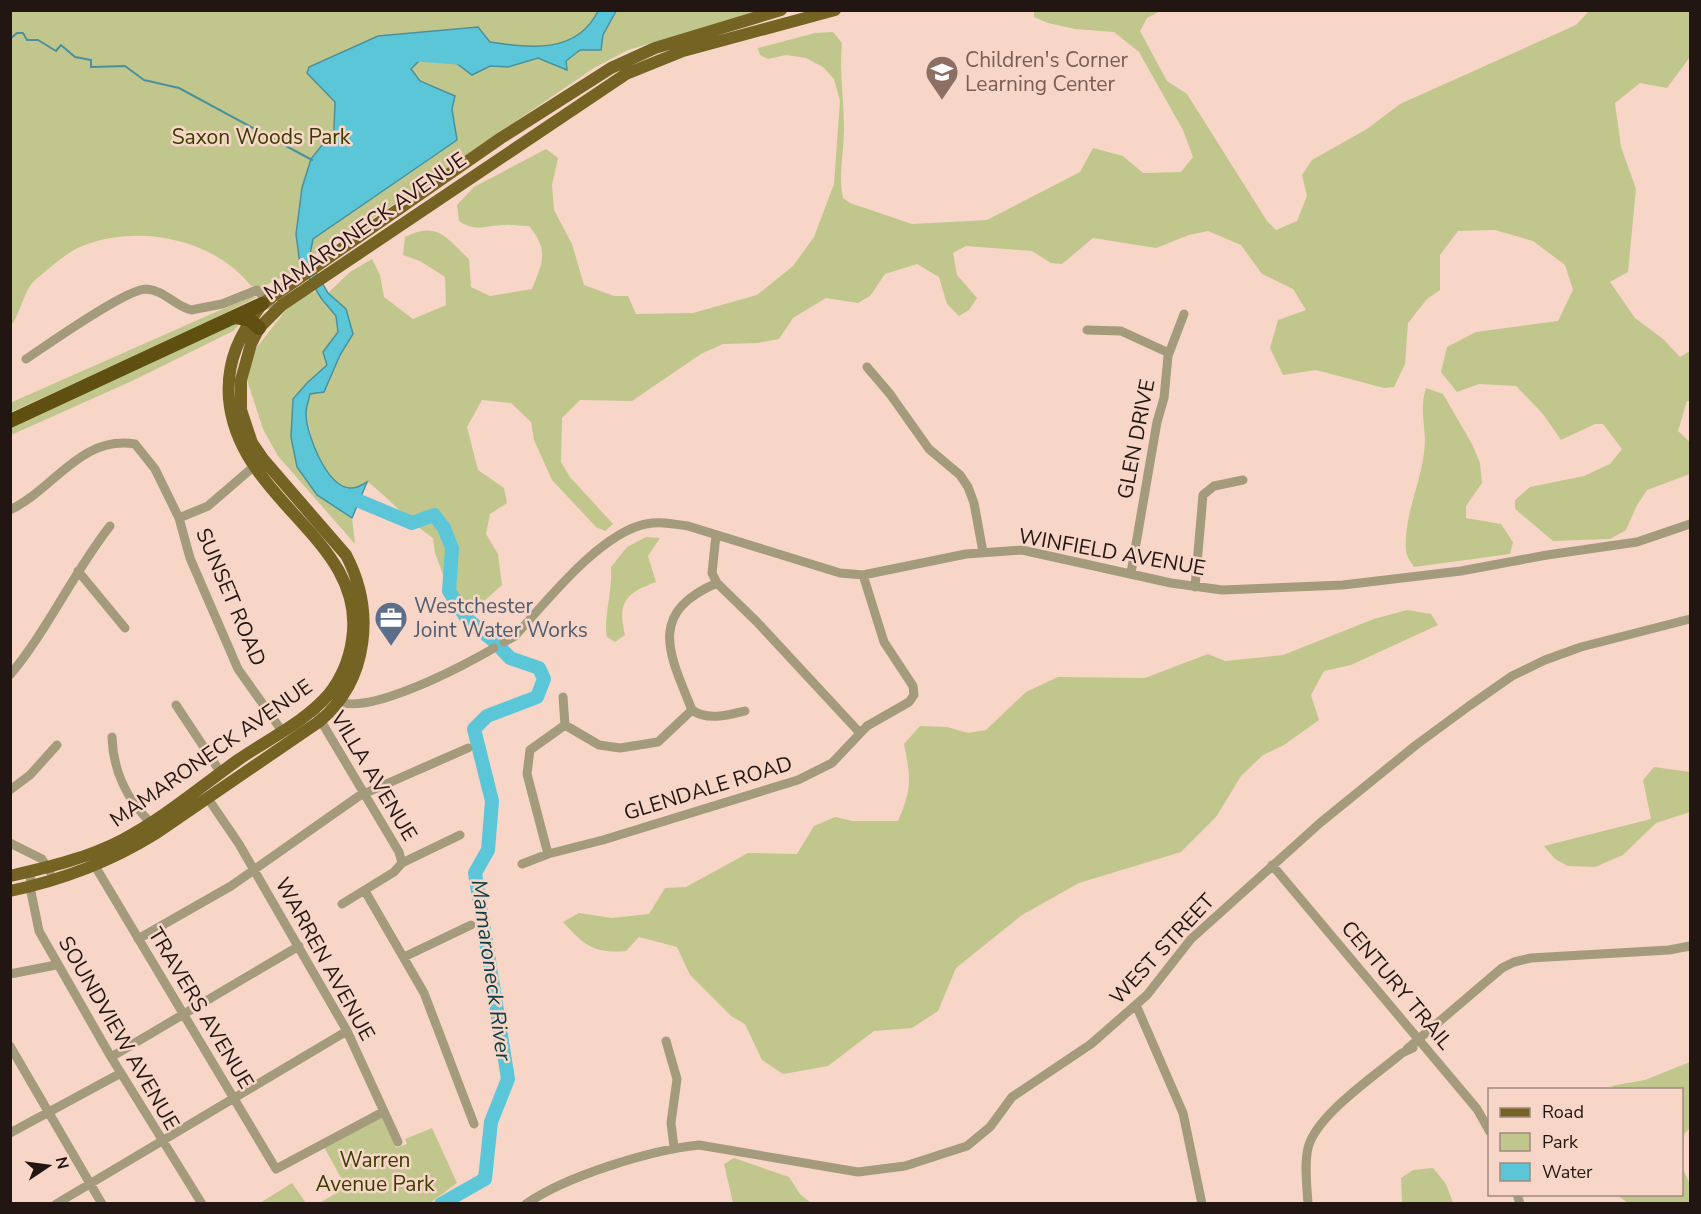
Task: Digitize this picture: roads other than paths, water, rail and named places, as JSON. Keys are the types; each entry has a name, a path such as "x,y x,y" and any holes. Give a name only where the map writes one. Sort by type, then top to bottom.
{"highway":[{"path":"10,421 265,301"},
{"path":"235,317 254,324"}],"main road":[{"name":"MAMARONECK AVENUE","path":"254,324 310,285 321,269 569,94 611,68 655,48 781,10"},
{"name":"MAMARONECK AVENUE","path":"10,876 92,854 151,823 313,709 329,693 349,659 354,627 351,596 339,568 258,463 246,426 240,394 242,369 254,324 265,301 303,273 321,269 605,86 648,64 683,51 835,10"},
{"name":"MAMARONECK AVENUE","path":"10,891 95,866 127,851 209,800 320,721 339,702 356,671 364,632 364,609 355,573 346,555 258,463"}],"street":[{"path":"569,94 577,105"},
{"path":"26,359 135,292 146,289 164,295 191,310 222,304 257,290 276,310"},
{"name":"GLEN DRIVE","path":"1131,573 1155,433 1164,398 1169,353 1184,314"},
{"path":"1087,330 1121,331 1169,353"},
{"path":"867,367 890,394 929,449 960,475 974,503 983,552"},
{"name":"SUNSET ROAD","path":"10,518 14,508 96,447 119,441 135,444 143,451 179,518 190,558 238,669 282,730"},
{"path":"179,518 208,506 258,463"},
{"path":"1195,587 1203,495 1214,486 1243,480"},
{"name":"WINFIELD AVENUE","path":"504,642 514,636 606,542 629,530 664,522 716,535 840,573 863,575 983,552 1022,550 1195,587 1234,590 1378,582 1637,542 1690,524"},
{"path":"10,675 46,628 78,572 110,526"},
{"path":"716,535 712,573 717,584 758,621 861,733"},
{"path":"78,572 125,628"},
{"name":"GLENDALE ROAD","path":"522,864 548,854 603,840 791,783 832,763 873,721 909,702 914,695 913,686 884,642 863,575"},
{"path":"717,584 687,600 670,626 668,642 672,662 693,711 699,715 715,716 745,711"},
{"name":"WEST STREET","path":"526,1203 591,1173 674,1147 699,1145 858,1172 905,1166 942,1155 980,1138 1012,1097 1091,1044 1136,1005 1173,965 1191,939 1272,865 1416,745 1512,676 1581,647 1690,620"},
{"path":"329,693 346,705 363,703 424,683 465,665 494,648"},
{"path":"563,697 565,725"},
{"path":"176,705 221,773"},
{"name":"VILLA AVENUE","path":"313,709 399,852 402,863"},
{"path":"565,725 599,745 620,748 658,742 693,711"},
{"path":"548,854 529,787 527,760 537,743 565,725"},
{"path":"112,737 112,755 120,778 135,808 151,823"},
{"path":"10,790 30,776 57,745"},
{"path":"138,939 231,886 332,813 365,794 468,748"},
{"name":"WARREN AVENUE","path":"209,800 254,870 347,1031 398,1142"},
{"path":"342,904 365,891 402,863 460,835"},
{"path":"10,843 33,852 49,867 51,880"},
{"name":"CENTURY TRAIL","path":"1272,865 1422,1042 1477,1109 1488,1128"},
{"name":"TRAVERS AVENUE","path":"95,866 276,1169 383,1112"},
{"name":"SOUNDVIEW AVENUE","path":"32,871 30,886 39,931 111,1057 202,1203"},
{"path":"365,891 404,957 436,1022 474,1124"},
{"path":"404,957 471,925"},
{"path":"111,1057 299,946"},
{"path":"1308,1203 1307,1156 1315,1132 1330,1115 1407,1049 1422,1042 1502,968 1531,958 1659,951 1690,946"},
{"path":"10,974 57,965"},
{"path":"1136,1005 1183,1113 1202,1203"},
{"path":"56,1203 347,1031"},
{"path":"666,1041 677,1079 671,1124 674,1147"},
{"path":"10,1046 102,1203"},
{"path":"10,1133 121,1073"}],"water":[{"path":"598,11 616,11 603,35 601,50 580,50 566,61 567,70 538,58 508,67 490,66 472,75 443,53 424,56 411,69 420,81 455,96 452,109 457,140 313,239 309,260 328,293 346,309 353,334 340,355 324,392 310,394 306,411 307,422 319,457 333,478 349,488 367,482 352,518 317,495 297,467 291,437 293,399 327,365 323,352 338,332 336,316 321,298 300,264 296,234 302,188 311,159 334,130 335,102 307,73 309,67 378,36 478,27 490,42 521,46 552,45 578,35 589,25"}],"waterway":[{"path":"10,39 17,33 23,33 27,40 38,40 56,51 61,45 75,57 91,60 91,67 125,66 144,80 179,88 312,160"},
{"name":"Mamaroneck River","path":"409,54 465,58"},
{"name":"Mamaroneck River","path":"345,495 412,523 434,515 444,528 452,548 449,591 467,619 494,641 510,658 539,668 544,679 537,697 487,716 474,729 492,801 488,850 475,873 508,1079 491,1122 485,1179 441,1204"}],"place":[{"name":"Children's Corner Learning Center","path":"942,101"},
{"name":"Westchester Joint Water Works","path":"391,647"}],"park label":[{"name":"Saxon Woods Park","path":"261,137"},
{"name":"Warren Avenue Park","path":"375,1172"}]}
